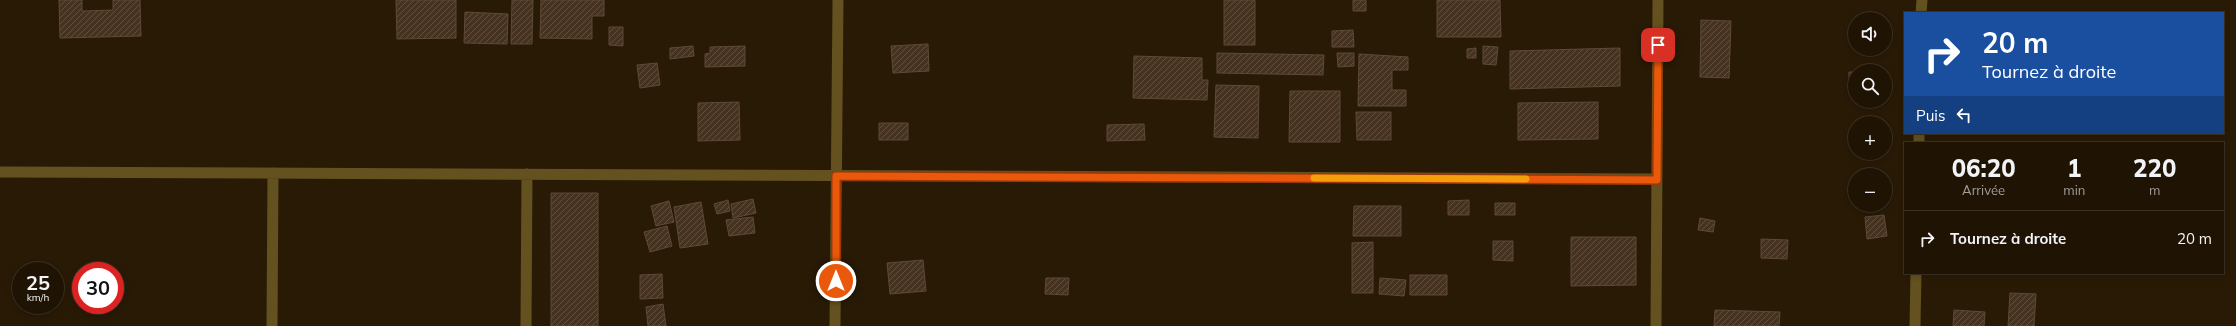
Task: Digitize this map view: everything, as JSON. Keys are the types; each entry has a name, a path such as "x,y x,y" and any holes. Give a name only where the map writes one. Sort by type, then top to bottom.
{"street":[{"path":"835,326 838,0"},
{"path":"1656,326 1658,0"},
{"path":"1921,12 1922,0"},
{"path":"0,172 1657,180"},
{"path":"272,326 273,173"},
{"path":"526,326 528,174"},
{"path":"1916,274 1916,326"}],"building":[{"path":"59,0 82,0 82,11 113,10 113,0 140,0 141,36 60,38"},
{"path":"396,0 456,0 456,38 397,39"},
{"path":"512,0 533,0 532,44 511,44"},
{"path":"541,0 604,0 604,16 592,16 592,39 540,38"},
{"path":"1224,0 1255,0 1255,45 1224,45"},
{"path":"1353,0 1366,0 1366,11 1353,11"},
{"path":"1437,0 1500,0 1501,37 1437,37"},
{"path":"465,12 508,14 507,44 464,43"},
{"path":"1701,20 1731,21 1729,78 1700,77"},
{"path":"609,27 623,27 623,46 609,45"},
{"path":"1353,30 1354,47 1332,47 1332,31"},
{"path":"928,44 929,71 893,73 891,46"},
{"path":"693,46 694,56 670,59 670,48"},
{"path":"745,46 745,66 705,67 705,54 710,53 710,47"},
{"path":"1483,46 1498,47 1496,65 1483,64"},
{"path":"1476,48 1476,58 1467,58 1467,49"},
{"path":"1620,48 1620,86 1510,89 1510,51"},
{"path":"1217,53 1324,55 1323,75 1217,73"},
{"path":"1337,53 1354,53 1354,66 1338,67"},
{"path":"1359,54 1408,57 1408,70 1392,70 1392,90 1406,90 1406,106 1358,106"},
{"path":"1134,56 1202,58 1202,80 1208,80 1207,100 1133,98"},
{"path":"657,63 660,85 640,88 637,65"},
{"path":"1216,85 1259,86 1258,138 1214,137"},
{"path":"1290,91 1340,91 1340,142 1289,142"},
{"path":"739,102 740,140 698,141 698,103"},
{"path":"1598,102 1598,139 1518,140 1518,103"},
{"path":"1356,112 1391,112 1391,140 1357,140"},
{"path":"879,123 908,123 908,140 879,140"},
{"path":"1144,124 1145,140 1107,141 1107,125"},
{"path":"551,193 598,193 598,326 551,326"},
{"path":"753,199 756,213 733,218 731,204"},
{"path":"728,200 730,211 717,214 714,204"},
{"path":"1469,200 1469,215 1448,215 1448,201"},
{"path":"669,201 674,222 656,226 651,206"},
{"path":"701,202 708,244 680,248 674,207"},
{"path":"1495,203 1515,203 1515,215 1495,215"},
{"path":"1354,206 1401,206 1401,236 1353,236"},
{"path":"1884,215 1887,236 1867,239 1865,217"},
{"path":"753,217 755,233 729,236 726,220"},
{"path":"1700,218 1715,221 1713,232 1698,230"},
{"path":"667,226 672,246 650,252 644,232"},
{"path":"1571,237 1636,237 1636,285 1571,286"},
{"path":"1761,239 1788,240 1787,259 1761,258"},
{"path":"1493,241 1513,241 1513,261 1493,260"},
{"path":"1373,242 1373,293 1352,293 1352,243"},
{"path":"923,260 926,291 890,294 887,263"},
{"path":"662,274 663,298 640,299 640,275"},
{"path":"1410,275 1447,275 1447,295 1410,295"},
{"path":"1046,278 1069,278 1068,295 1045,294"},
{"path":"1380,278 1406,280 1404,296 1379,294"},
{"path":"2010,293 2036,294 2034,326 2008,326"},
{"path":"663,304 666,326 648,326 646,307"},
{"path":"1715,310 1780,312 1779,326 1714,326"},
{"path":"1954,310 1985,312 1984,326 1953,326"}],"slow traffic":[{"path":"1314,178 1526,179"}],"route":[{"path":"836,281 836,176 1657,180 1658,45"}]}
